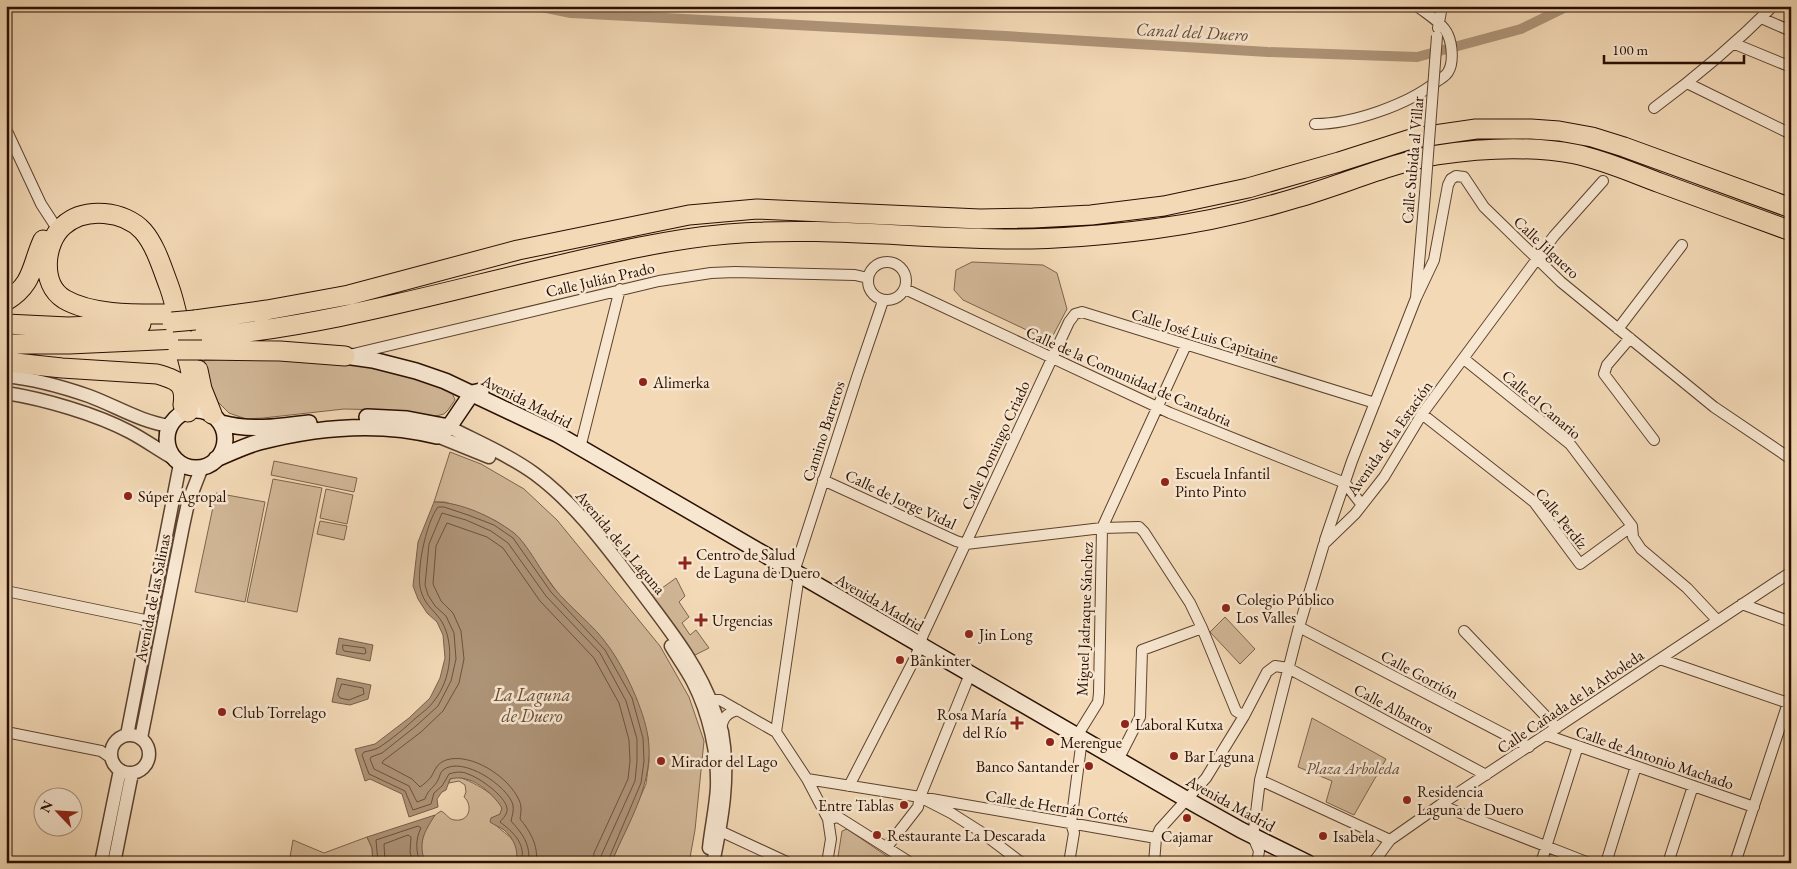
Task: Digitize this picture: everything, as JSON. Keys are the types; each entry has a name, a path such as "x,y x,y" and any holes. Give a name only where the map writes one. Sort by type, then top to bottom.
{"highway":[{"path":"6,324 175,331 198,330 249,313 348,295 518,250 689,215 757,209 980,219 1091,215 1164,206 1248,188 1414,138 1476,129 1531,129 1559,131 1592,137 1791,208"},
{"path":"6,344 69,344 175,331 278,328 361,312 657,244 727,234 798,231 1014,239 1087,236 1158,228 1228,216 1295,199 1435,155 1484,149 1547,150 1578,154 1791,232"},
{"path":"6,301 25,286 47,232 57,220 74,210 92,204 110,204 127,210 144,220 164,250 179,291 202,389 216,418"},
{"path":"175,331 138,314 100,310 76,305 63,298 54,290 48,275 47,261 55,236 64,225 80,217 96,213 113,214 143,230 156,254 174,304 192,384 180,418"},
{"path":"198,330 280,351 345,356"},
{"path":"6,360 115,354 175,331"},
{"path":"6,360 62,368 158,374 180,384 184,391 180,418"}],"main road":[{"name":"Avenida Madrid","path":"345,356 416,370 472,393 484,391 507,399 580,448 1187,800 1253,836 1291,860 1308,863"},
{"path":"437,436 449,427 472,393"},
{"path":"199,410 216,418 224,430 225,444 216,459 202,466 186,467 176,461 168,450 166,442 167,434 180,418 199,410"},
{"name":"Avenida de la Laguna","path":"216,418 247,428 268,429 337,419 375,417 407,419 449,427"},
{"name":"Avenida de la Laguna","path":"216,459 258,443 341,427 378,427 437,436"}],"street":[{"path":"1314,124 1330,124 1393,106 1422,93 1448,72 1452,57 1448,34 1417,6"},
{"name":"Calle Subida al Villar","path":"1416,298 1437,36 1442,6"},
{"path":"1654,108 1735,44 1773,6"},
{"path":"1761,18 1791,30"},
{"path":"1735,44 1791,68"},
{"path":"1687,83 1791,134"},
{"path":"6,129 41,204 54,224"},
{"name":"Calle Jilguero","path":"1451,179 1456,176 1464,177 1484,208 1561,282 1714,407 1791,459"},
{"name":"Calle Subida al Villar","path":"1324,544 1344,483 1375,402 1416,298 1434,260 1448,185 1451,179"},
{"name":"Avenida de la Estación","path":"1257,863 1259,852 1253,836 1260,780 1299,627 1324,544 1355,514 1384,477 1422,414 1554,236 1603,181"},
{"path":"1618,329 1682,245"},
{"path":"884,262 896,264 904,272 905,289 896,299 883,301 873,295 869,290 868,278 873,267 884,262"},
{"name":"Calle Julián Prado","path":"345,356 659,281 727,272 855,275 868,278"},
{"path":"580,448 620,289"},
{"name":"Calle de la Comunidad de Cantabria","path":"905,289 1157,408 1344,483"},
{"name":"Camino Barreros","path":"776,732 797,574 823,480 873,326 883,301"},
{"name":"Calle José Luis Capitaine","path":"1052,358 1071,317 1082,312 1375,402"},
{"path":"1630,338 1607,365 1604,374 1654,440"},
{"path":"1102,528 1186,345"},
{"name":"Calle Domingo Criado","path":"849,786 916,656 923,635 1052,358"},
{"name":"Calle el Canario","path":"1464,359 1570,444 1632,526 1633,537 1642,549 1687,588 1717,620"},
{"path":"6,376 38,381 89,396 155,424 180,418"},
{"path":"6,393 88,415 130,432 176,461"},
{"name":"Calle Perdíz","path":"1422,414 1534,502 1580,564 1632,526"},
{"name":"Avenida de la Laguna","path":"449,427 535,474 574,510 608,548 674,636 702,680 716,756 717,786 706,863"},
{"name":"Avenida de la Laguna","path":"437,436 490,457 513,469 549,497 569,516 604,558 667,641 721,729 726,777 720,831 713,863"},
{"name":"Avenida de las Salinas","path":"127,735 150,621 176,461"},
{"name":"Avenida de las Salinas","path":"141,738 188,503 202,466"},
{"name":"Calle de Jorge Vidal","path":"823,480 966,544"},
{"path":"1344,483 1362,504"},
{"path":"966,544 1102,528 1139,527 1190,602 1236,712 1244,716"},
{"name":"Miguel Jadraque Sánchez","path":"1079,737 1098,702 1102,528"},
{"name":"Calle Cañada de la Arboleda","path":"1373,863 1390,840 1440,805 1791,572"},
{"path":"6,591 150,621"},
{"path":"1742,604 1791,622"},
{"name":"Calle Gorrión","path":"1299,627 1528,747"},
{"path":"1118,760 1140,718 1142,650 1202,628"},
{"path":"1464,631 1557,728"},
{"path":"1660,659 1789,703 1735,863"},
{"path":"1154,863 1156,838 1160,829 1206,778 1244,716 1267,672 1275,666 1288,668"},
{"name":"Calle Albatros","path":"1288,668 1486,775"},
{"path":"887,848 918,807 970,674"},
{"path":"706,702 720,700 776,732 807,779 828,819 831,839 827,863"},
{"path":"721,729 722,721 729,712 738,710"},
{"path":"6,732 108,752"},
{"path":"127,735 141,738 149,751 147,762 141,770 126,772 114,764 108,752 119,738 127,735"},
{"name":"Calle de Antonio Machado","path":"1546,735 1754,807"},
{"path":"1069,863 1074,832 1071,823 1079,737"},
{"path":"1542,863 1578,746"},
{"path":"1606,863 1636,766"},
{"path":"101,863 126,772"},
{"path":"114,863 126,772"},
{"path":"807,779 920,798 952,809 1022,863"},
{"path":"1260,780 1390,840"},
{"path":"1668,863 1694,786"},
{"path":"1440,805 1589,863"},
{"name":"Calle de Hernán Cortés","path":"952,809 1071,823 1156,838"},
{"path":"828,819 838,817 911,863"},
{"path":"720,831 789,863"}],"green space":[{"path":"972,262 1043,265 1057,273 1067,309 1050,341 963,300 954,290 956,270"},
{"path":"203,355 338,361 404,373 454,392 455,400 444,414 436,416 388,410 344,409 246,419 229,413 218,402 210,384"},
{"path":"450,452 481,464 524,489 557,520 660,646 689,697 704,741 695,830 689,863 611,863 646,784 649,761 648,737 555,589 516,535 496,521 470,510 445,502 434,502"},
{"path":"274,461 357,478 354,492 271,475"},
{"path":"273,479 322,488 297,612 247,602"},
{"path":"326,489 353,495 347,524 320,518"},
{"path":"216,493 265,502 245,602 195,592"},
{"path":"320,521 347,526 344,540 317,534"},
{"path":"676,578 685,596 679,602 689,617 682,623 690,635 696,630 709,648 695,655 651,596"},
{"path":"1225,617 1255,649 1240,664 1210,632"},
{"name":"Plaza Arboleda","path":"1312,718 1386,759 1354,815 1326,802 1332,781 1298,767"},
{"path":"457,777 486,790 499,802 502,808 501,813 491,818 514,841 518,854 516,863 425,863 421,852 422,840 426,828 433,818 441,811 455,820 460,820 467,816 469,808 464,797 466,792 465,785 459,781 449,783 450,779"},
{"path":"847,829 897,863 837,863 842,831"},
{"path":"367,837 372,848 373,863 289,863 293,840 324,853"}],"water":[{"name":"La Laguna de Duero","path":"434,502 466,508 496,521 514,533 524,544 554,588 603,639 627,678 646,726 649,754 648,770 638,802 611,863 516,863 516,849 511,837 504,830 490,822 491,818 500,814 502,808 486,790 473,781 458,778 450,779 446,790 437,799 438,807 409,817 402,794 370,779 365,781 355,749 375,744 409,718 430,698 440,678 445,658 443,635 437,622 427,613 418,599 413,586 418,542"},
{"path":"339,638 373,645 370,661 336,654"},
{"path":"337,678 371,685 368,699 350,705 332,702"},
{"path":"435,815 423,837 422,849 425,863 373,863 372,848 367,837"}],"waterway":[{"name":"Canal del Duero","path":"537,6 571,13 1268,52 1417,57 1521,29 1568,6"}],"place":[{"name":"Alimerka","path":"643,382"},
{"name":"Escuela Infantil Pinto Pinto","path":"1165,482"},
{"name":"Súper Agropal","path":"128,496"},
{"name":"Centro de Salud de Laguna de Duero","path":"685,563"},
{"name":"Colegio Público Los Valles","path":"1226,608"},
{"name":"Urgencias","path":"701,620"},
{"name":"Jin Long","path":"969,634"},
{"name":"Bankinter","path":"900,660"},
{"name":"Club Torrelago","path":"222,712"},
{"name":"Rosa María del Río","path":"1017,723"},
{"name":"Laboral Kutxa","path":"1125,724"},
{"name":"Merengue","path":"1050,742"},
{"name":"Bar Laguna","path":"1174,756"},
{"name":"Mirador del Lago","path":"661,761"},
{"name":"Banco Santander","path":"1089,766"},
{"name":"Residencia Laguna de Duero","path":"1407,800"},
{"name":"Entre Tablas","path":"904,805"},
{"name":"Cajamar","path":"1187,818"},
{"name":"Restaurante La Descarada","path":"877,835"},
{"name":"Isabela","path":"1323,836"}]}
